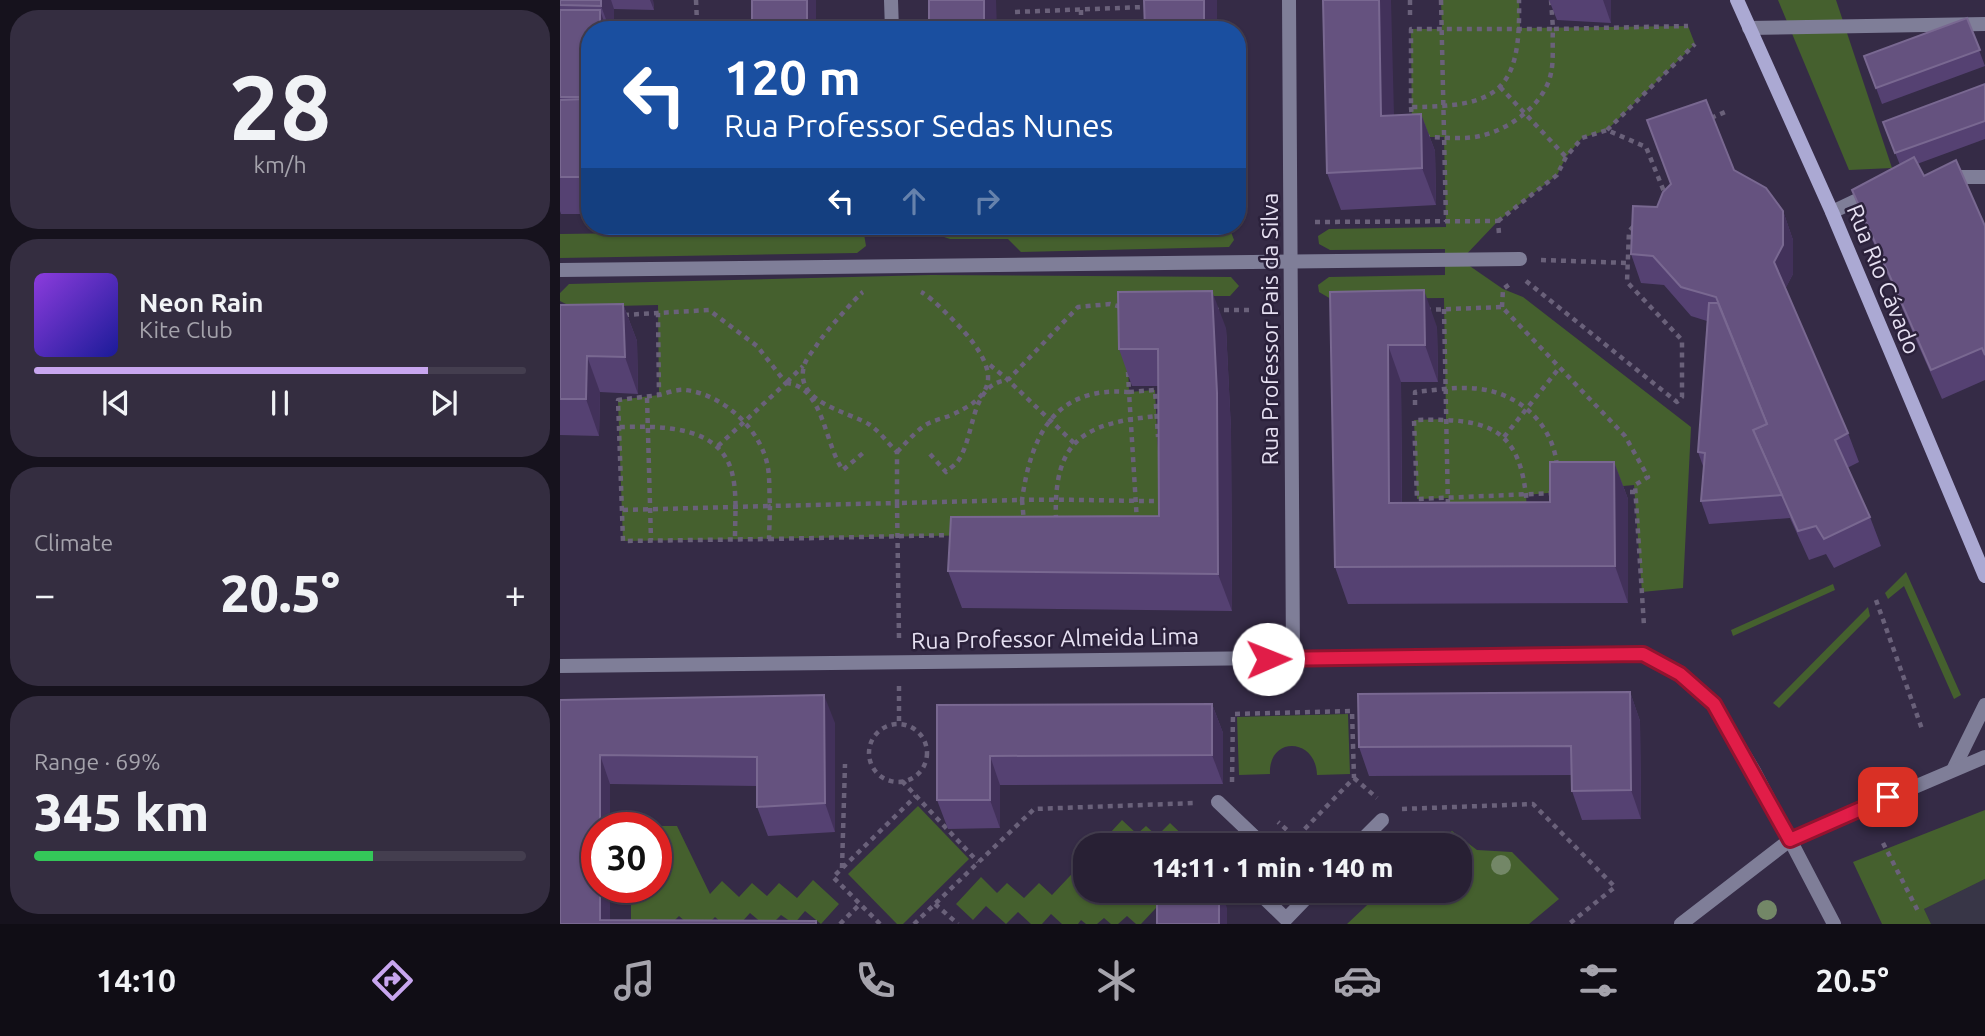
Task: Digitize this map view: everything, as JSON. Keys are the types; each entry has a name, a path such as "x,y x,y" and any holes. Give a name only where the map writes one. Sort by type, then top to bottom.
{"street":[{"path":"891,0 892,21"},
{"name":"Rua Professor Pais da Silva","path":"1289,0 1293,658"},
{"name":"Rua Rio Cávado","path":"1737,0 1832,212 1985,576"},
{"path":"1749,28 1985,24"},
{"path":"1931,177 1985,177"},
{"path":"1832,212 1880,189"},
{"path":"560,270 896,271 1292,261 1520,260"},
{"name":"Rua Professor Almeida Lima","path":"560,666 1643,654 1680,674 1714,704 1834,924"},
{"path":"1954,768 1985,705"},
{"path":"1682,924 1790,840 1985,757"},
{"path":"1218,802 1251,833"},
{"path":"1369,833 1386,815"},
{"path":"1269,903 1287,921 1303,903"}],"path":[{"path":"696,0 697,21"},
{"path":"1410,0 1410,15"},
{"path":"1441,0 1446,222"},
{"path":"1411,107 1443,107 1471,103 1500,87 1517,59 1520,0"},
{"path":"1412,137 1481,136 1510,125 1542,96 1551,74 1551,0"},
{"path":"1015,12 1144,7"},
{"path":"1081,10 1082,21"},
{"path":"1412,127 1411,29 1688,26"},
{"path":"1315,222 1498,221 1557,175 1566,157 1582,138 1607,130 1695,44"},
{"path":"1500,87 1566,157"},
{"path":"1702,122 1725,112"},
{"path":"1607,130 1646,147 1666,196 1656,204"},
{"path":"1646,147 1657,142"},
{"path":"1498,221 1499,237 1520,246 1520,260 1628,263"},
{"path":"1638,222 1629,231 1628,282 1682,340 1682,397 1677,402 1521,277 1503,289 1502,307 1625,436 1648,477 1635,485 1644,625"},
{"path":"718,446 742,420 804,365 823,335 845,314 855,296 896,271 934,298 944,315 967,334 989,364 1074,443"},
{"path":"899,723 897,452 925,425 952,415 998,381 1008,380 1078,307 1110,304 1125,309"},
{"path":"1418,310 1502,307"},
{"path":"1444,309 1448,520"},
{"path":"621,315 709,310 757,346 786,383"},
{"path":"1208,310 1249,310"},
{"path":"658,313 659,395"},
{"path":"930,454 946,472 958,461 990,378 989,364"},
{"path":"804,365 804,380 833,457 843,470 863,453"},
{"path":"1504,438 1560,367"},
{"path":"1128,369 1137,533"},
{"path":"786,383 797,383 811,394 870,426 897,452"},
{"path":"1415,405 1415,392 1446,389 1482,389 1512,399 1545,427 1556,448 1557,471"},
{"path":"769,539 768,466 757,438 742,420 716,399 684,390 647,398 618,400 623,541 736,538 769,539 963,535"},
{"path":"1025,533 1022,500 1027,461 1050,420 1082,397 1109,390 1155,390 1158,440"},
{"path":"647,398 651,540"},
{"path":"1057,531 1055,500 1060,465 1074,443 1091,429 1131,419 1158,416"},
{"path":"1418,510 1414,420 1446,419 1475,422 1504,438 1522,465 1528,518"},
{"path":"620,427 648,426 684,431 706,437 724,450 733,476 736,538"},
{"path":"1558,482 1559,505"},
{"path":"1160,489 1161,511"},
{"path":"1611,492 1637,492"},
{"path":"1418,499 1558,493"},
{"path":"623,510 1022,500 1160,501"},
{"path":"1876,600 1922,729"},
{"path":"914,924 1034,809 1218,802 1234,780 1233,714 1352,712 1354,778 1296,838 1269,813"},
{"path":"902,782 919,773 927,756 923,738 916,730 899,723 880,729 870,745 871,764 883,778 902,782 978,862"},
{"path":"842,868 845,764"},
{"path":"1354,778 1381,801"},
{"path":"1234,780 1243,788"},
{"path":"880,924 833,877 916,796"},
{"path":"1386,815 1533,804 1615,887 1569,924"},
{"path":"1883,843 1917,911"},
{"path":"840,924 860,904"},
{"path":"935,904 958,924"}],"shaded area":[{"path":"1985,879 1985,924 1931,924 1924,909"}],"green space":[{"path":"1441,0 1519,0 1520,28 1688,26 1695,44 1607,130 1582,138 1566,157 1557,175 1498,221 1461,260 1503,289 1523,297 1691,427 1683,588 1642,592 1634,485 1526,495 1528,530 1449,532 1448,498 1417,499 1414,420 1446,419 1444,298 1331,299 1319,292 1318,285 1329,277 1445,275 1445,249 1330,250 1319,244 1318,236 1329,229 1446,227 1444,137 1412,137 1411,29 1442,29"},
{"path":"1778,0 1836,0 1892,168 1849,170"},
{"path":"560,234 864,235 866,246 857,253 560,258"},
{"path":"1232,235 1234,240 1229,247 1021,252 1008,239 950,239 941,236"},
{"path":"931,275 1231,277 1239,286 1230,296 1126,296 1129,392 1155,390 1162,532 623,541 618,400 659,395 658,305 572,307 560,301 560,293 569,284"},
{"path":"1906,572 1961,695 1954,699 1904,586 1888,599 1885,593"},
{"path":"1833,584 1835,590 1733,636 1731,630"},
{"path":"1868,607 1870,616 1779,708 1773,703"},
{"path":"1348,714 1350,774 1317,775 1315,762 1309,753 1292,746 1276,753 1271,762 1270,774 1239,775 1237,717"},
{"path":"918,806 969,859 903,924 897,924 848,874"},
{"path":"1985,810 1985,879 1924,909 1931,924 1882,924 1853,862"},
{"path":"1122,820 1136,833 1110,833"},
{"path":"1170,823 1180,833 1160,833"},
{"path":"672,826 677,826 710,894 722,881 739,897 752,883 767,896 779,883 797,898 813,880 839,904 821,924 805,911 794,924 781,915 772,924 763,924 750,913 740,924 723,924 715,917 708,924 688,924 679,916 671,924 631,924 631,903 672,903"},
{"path":"1146,826 1154,833 1138,833"},
{"path":"1472,846 1477,850 1512,852 1559,899 1529,924 1347,924 1369,903 1472,903"},
{"path":"1073,873 1073,903 1161,903 1141,924 1136,924 1127,916 1118,924 1111,924 1104,918 1097,924 1086,924 1081,920 1078,924 1062,924 1051,914 1042,924 1031,924 1018,912 1006,924 986,906 973,920 956,904 981,877 997,893 1007,883 1024,898 1039,883 1052,895"}],"building":[{"path":"560,0 601,0 601,6 560,5"},
{"path":"752,0 807,0 807,21 752,21"},
{"path":"929,0 984,0 984,21 929,21"},
{"path":"1144,0 1204,0 1204,21 1145,21"},
{"path":"1323,0 1379,0 1381,116 1421,114 1422,168 1327,173"},
{"path":"560,10 600,10 600,21 581,21 581,97 560,97"},
{"path":"1967,18 1980,50 1876,88 1864,56"},
{"path":"1985,84 1985,121 1895,153 1883,122"},
{"path":"581,99 581,177 560,177 560,100"},
{"path":"1706,100 1734,170 1766,188 1783,211 1783,245 1774,262 1848,433 1835,440 1870,517 1824,539 1816,526 1798,531 1753,430 1767,424 1716,297 1681,287 1653,256 1631,254 1633,206 1657,207 1663,192 1671,184 1647,120"},
{"path":"1914,157 1924,176 1956,160 1985,226 1985,355 1982,348 1931,370 1852,190"},
{"path":"1424,290 1425,345 1388,345 1389,503 1550,502 1550,462 1614,462 1615,566 1335,567 1330,292"},
{"path":"1212,291 1217,393 1218,574 948,571 951,517 1159,516 1158,349 1119,349 1118,292"},
{"path":"1709,303 1718,303 1767,424 1753,430 1782,495 1701,501 1705,453 1698,452"},
{"path":"623,304 625,357 587,356 586,399 560,399 560,305"},
{"path":"1630,692 1631,790 1572,791 1571,746 1359,747 1358,694"},
{"path":"824,695 825,803 757,807 757,757 600,755 600,812 581,812 581,903 600,903 600,920 816,921 816,924 560,924 560,700"},
{"path":"1212,704 1212,755 990,756 990,800 937,800 937,705"},
{"path":"1157,903 1219,903 1219,924 1157,924"}],"route":[{"path":"1268,659 1643,654 1680,674 1714,704 1754,771 1790,840 1888,797"}]}
